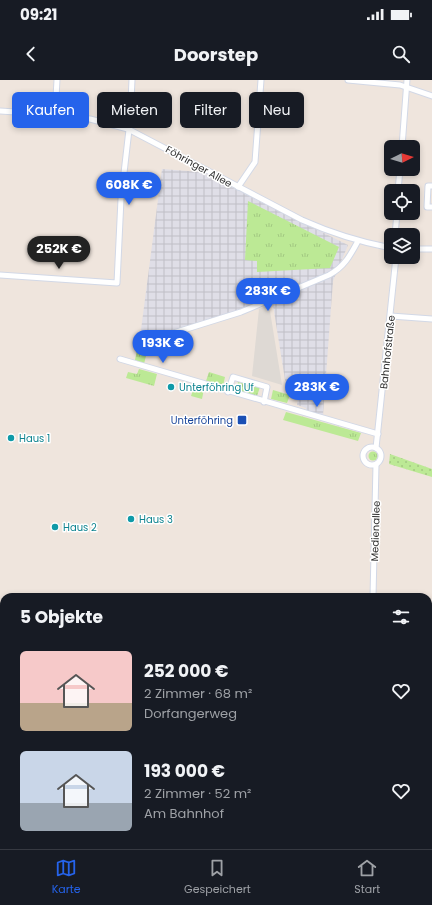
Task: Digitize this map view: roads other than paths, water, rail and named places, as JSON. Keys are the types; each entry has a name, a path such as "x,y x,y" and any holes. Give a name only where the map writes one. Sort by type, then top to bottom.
{"street":[{"path":"56,92 57,80"},
{"path":"0,275 117,283 121,199 130,121 132,80"},
{"path":"238,187 255,162 261,80"},
{"path":"348,80 400,85 432,96"},
{"path":"402,140 407,80"},
{"name":"Föhringer Allee","path":"0,111 12,112"},
{"name":"Föhringer Allee","path":"89,119 128,129 238,187 331,233 384,247"},
{"path":"432,186 428,186 427,207 432,207"},
{"path":"148,340 241,312 329,275 336,271 349,259 358,241"},
{"path":"420,249 432,249"},
{"name":"Bahnhofstraße","path":"376,448 395,264"},
{"path":"391,316 432,319"},
{"path":"120,360 378,434"},
{"path":"228,392 233,377 267,387 264,402"},
{"path":"368,448 376,448 382,457 376,465 367,464 363,456 368,448"},
{"name":"Medienallee","path":"373,593 376,465"}],"place":[{"name":"Unterföhring Uf","path":"171,387"},
{"name":"Unterföhring","path":"242,420"},
{"name":"Haus 1","path":"11,438"},
{"name":"Haus 3","path":"131,519"},
{"name":"Haus 2","path":"55,527"}]}
